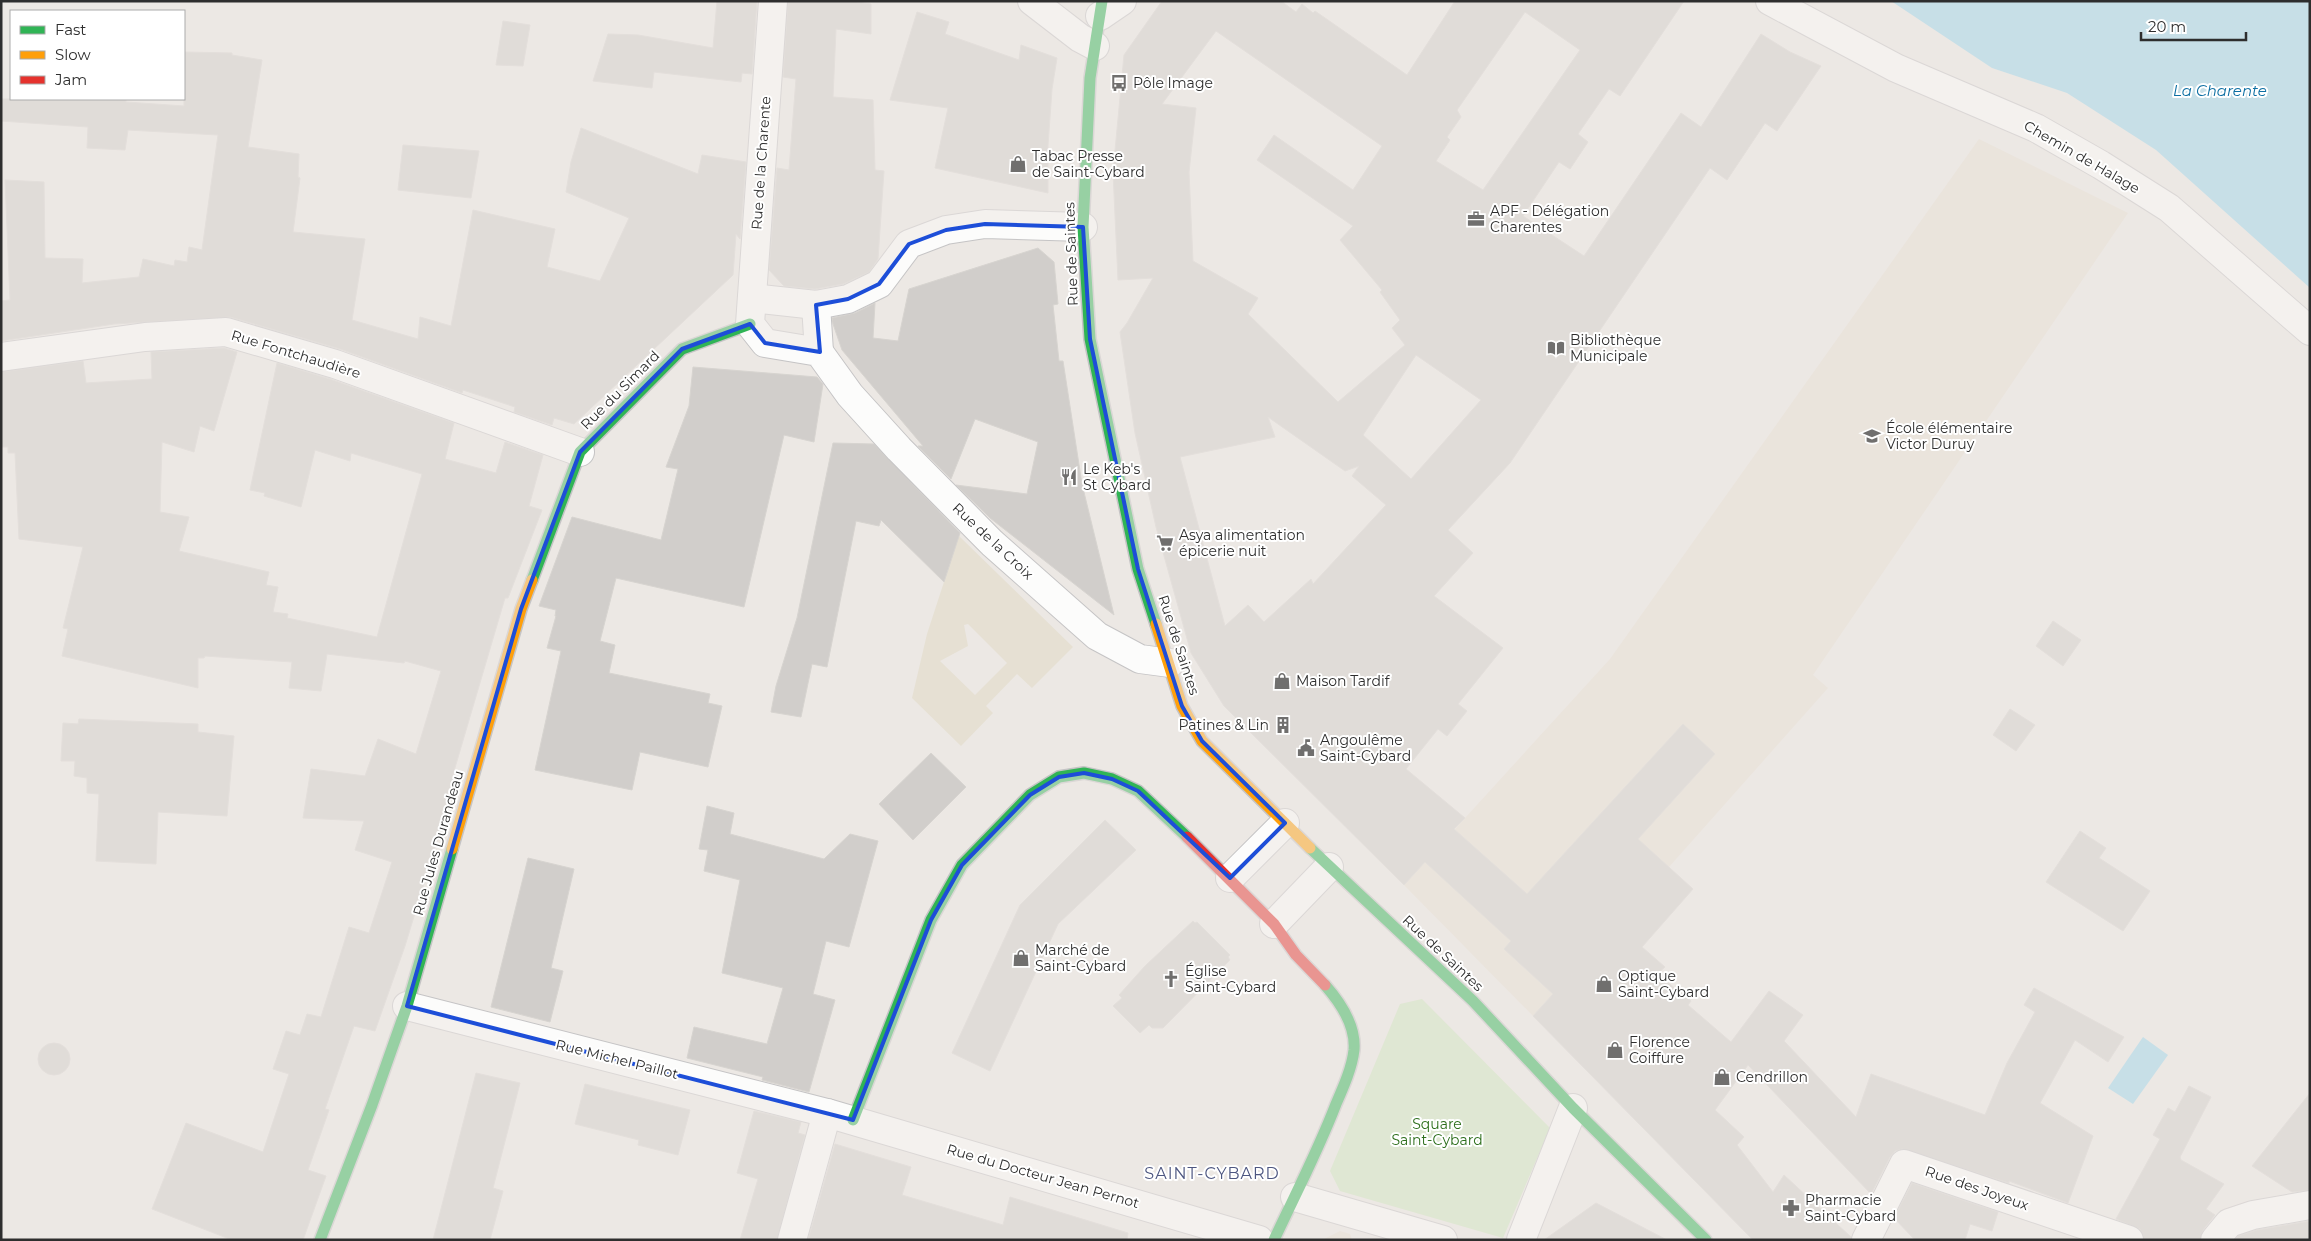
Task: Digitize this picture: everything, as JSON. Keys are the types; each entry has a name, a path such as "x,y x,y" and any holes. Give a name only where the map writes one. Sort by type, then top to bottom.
{"street":[{"name":"Rue de la Charente","path":"751,311 773,1"},
{"path":"1032,1 1080,38 1095,46"},
{"name":"Chemin de Halage","path":"1770,1 1872,57 2036,128 2101,166 2169,208 2310,331"},
{"name":"Rue de Saintes","path":"1108,6 1095,46 1090,78 1083,227 1090,339 1138,569 1170,663 1182,706 1202,741 1329,867 1472,1001 1573,1108 1706,1240"},
{"path":"816,305 819,352 765,343 751,311 816,305 848,299 879,284 909,244 946,230 985,224 1083,227"},
{"name":"Rue du Simard","path":"580,452 682,349 751,311"},
{"name":"Rue Fontchaudière","path":"1,357 144,337 226,332 335,364 580,452"},
{"name":"Rue de la Croix","path":"819,352 841,383 899,449 992,543 1097,636 1140,659 1170,663"},
{"name":"Rue Jules Durandeau","path":"320,1240 408,1006 522,609 580,452"},
{"path":"853,1120 931,920 962,865 1030,795 1059,777 1084,773 1112,779 1138,791 1230,878 1274,924 1296,954 1338,999 1351,1026 1354,1049 1343,1088 1274,1240"},
{"path":"1230,878 1285,823"},
{"path":"1274,924 1329,867"},
{"name":"Rue Michel Paillot","path":"408,1006 827,1112"},
{"path":"1521,1240 1573,1108"},
{"path":"792,1240 827,1112"},
{"name":"Rue du Docteur Jean Pernot","path":"827,1112 1258,1240"},
{"name":"Rue des Joyeux","path":"1866,1240 1904,1164 2129,1240"},
{"path":"1294,1196 1443,1240"},
{"path":"2215,1240 2229,1223 2253,1215 2310,1205"}],"highlighted area":[{"path":"985,224 1083,227 1090,339 1138,569 1182,706 1202,741 1285,823 1230,878 1138,791 1112,779 1084,773 1059,777 1030,795 962,865 931,920 853,1120 407,1006 521,609 580,452 682,349 750,324 765,343 820,352 816,305 848,299 879,284 909,244 946,230"}],"shaded area":[{"name":"École élémentaire Victor Duruy","path":"1979,139 2128,213 1813,675 1828,688 1533,1016 1404,885 1610,659"},
{"path":"959,536 1073,647 1032,688 1017,674 986,706 993,713 961,746 912,698 927,634","holes":["968,624 1007,663 975,695 940,661 968,646 964,625"]},
{"path":"1340,1231 1350,1234 1352,1240 1322,1240"}],"green space":[{"name":"Square Saint-Cybard","path":"1422,999 1550,1128 1503,1238 1340,1191 1330,1171 1400,1004"}],"water":[{"name":"La Charente","path":"1891,1 2310,1 2310,288 2156,150 2067,93 1992,68"},
{"path":"2143,1037 2168,1055 2133,1104 2108,1088"}],"building":[{"path":"717,1 757,1 752,74 742,73 741,82 654,72 652,88 593,81 608,34 638,35 713,48"},
{"path":"788,1 850,1 871,4 871,34 836,29 833,97 873,100 875,170 884,171 878,259 869,272 843,284 815,289 784,286 769,270 777,168 789,170 796,79 783,77"},
{"path":"1162,1 1281,1 1296,12 1302,4 1407,75 1455,1 1684,1 1620,96 1609,89 1578,134 1588,142 1570,169 1559,162 1523,216 1584,256 1681,113 1701,127 1761,34 1790,52 1821,66 1777,131 1765,123 1727,180 1710,168 1510,463 1448,530 1473,553 1434,596 1503,648 1458,704 1467,711 1447,736 1438,729 1406,769 1465,818 1454,829 1527,894 1683,724 1715,754 1638,839 1693,889 1642,947 1665,967 1657,974 1691,1001 1688,1005 1731,1042 1769,991 1803,1015 1784,1041 1856,1117 1871,1074 1985,1115 2007,1063 2035,1012 2024,1005 2034,988 2124,1037 2108,1062 2075,1040 2040,1103 2093,1136 2068,1203 2009,1181 2009,1183 1902,1149 1895,1151 1890,1157 1871,1194 1748,1065 1715,1110 1744,1137 1737,1145 1773,1192 1784,1175 1851,1237 1851,1240 1753,1240 1533,1016 1553,994 1504,949 1511,941 1425,862 1404,885 1224,706 1191,653 1156,527 1135,433 1120,332 1153,278 1118,280 1113,172 1124,55","holes":["1525,12 1580,50 1483,190 1436,161 1450,140 1447,137 1461,117 1457,110","1216,31 1382,146 1353,190 1274,135 1257,160 1353,226 1340,240 1382,290 1380,292 1400,320 1392,328 1405,345 1338,402 1248,314 1258,298 1193,261 1189,172 1196,108 1162,104","1416,355 1481,400 1411,479 1363,435","1268,417 1345,471 1359,466 1352,476 1386,505 1313,584 1311,579 1264,622 1248,605 1225,626 1180,457 1275,437"]},
{"path":"917,12 949,22 945,34 1019,60 1021,45 1057,58 1052,89 1048,145 1048,193 935,168 948,108 890,100"},
{"path":"503,21 530,25 523,66 496,65"},
{"path":"185,52 232,53 232,55 262,60 248,147 299,154 298,177 300,178 293,232 365,239 352,320 418,339 420,317 451,326 473,210 555,229 547,267 600,281 629,218 566,192 571,162 581,128 698,174 702,155 746,162 740,239 736,234 733,275 574,424 554,418 552,425 514,412 515,407 463,390 462,393 340,349 230,317 114,324 1,341 1,301 10,300 5,180 44,182 45,258 83,259 82,283 139,277 143,259 174,266 175,260 187,262 189,247 202,250 218,135 128,130 125,150 87,148 88,127 1,121 1,99 126,100 126,102 184,106"},
{"path":"403,145 479,151 471,198 398,190"},
{"path":"1038,248 1054,262 1058,304 1053,305 1059,361 1063,361 1082,484 1114,615 990,518 956,485 1027,494 1038,442 975,419 951,479 918,446 923,446 842,350 833,324 832,318 855,313 875,303 873,338 898,341 909,289"},
{"path":"224,348 237,352 214,431 200,426 194,452 162,442 160,512 189,517 179,551 269,572 266,585 278,587 273,612 288,614 287,618 377,637 422,474 351,453 350,461 315,450 301,507 264,496 265,493 250,490 277,363 330,379 454,423 445,459 496,473 505,442 543,455 529,506 542,510 508,598 505,598 452,778 455,779 447,797 440,831 405,946 375,1031 354,1026 325,1109 329,1110 308,1170 326,1176 303,1240 232,1240 152,1209 186,1123 263,1152 289,1074 273,1069 286,1031 300,1035 307,1014 321,1017 349,927 369,933 392,862 355,850 364,821 303,818 311,769 365,776 378,739 416,754 441,671 405,661 404,663 327,654 321,691 289,688 292,662 205,656 204,658 198,658 198,688 62,656 68,629 63,628 83,547 19,539 15,453 8,453 8,447 1,447 1,372 83,361 86,383 152,379 151,352"},
{"path":"693,367 817,377 823,384 814,442 784,435 744,607 616,578 600,641 615,645 609,673 710,694 708,703 722,706 708,767 640,752 632,790 535,770 561,651 547,648 556,610 539,606 572,517 661,540 678,469 666,467 689,406"},
{"path":"833,443 874,444 960,533 944,582 881,520 879,526 856,521 827,667 812,664 801,717 771,712 776,686 797,618"},
{"path":"2053,621 2081,640 2063,666 2036,646"},
{"path":"2010,709 2035,725 2016,751 1993,735"},
{"path":"79,719 198,724 198,732 234,736 227,816 158,812 156,864 96,861 99,794 87,793 87,778 74,776 75,761 61,761 63,723 78,724"},
{"path":"931,753 966,787 913,840 879,804"},
{"path":"707,806 734,813 730,834 824,859 850,834 878,841 849,947 826,941 813,994 835,1000 809,1092 762,1080 763,1077 687,1058 694,1027 767,1044 783,988 722,973 740,880 704,871 708,850 699,849"},
{"path":"1105,820 1136,850 1058,924 990,1071 952,1053 1020,905"},
{"path":"2080,831 2106,848 2099,858 2150,891 2123,931 2046,882"},
{"path":"528,858 574,869 551,968 563,971 550,1022 491,1007"},
{"name":"Église Saint-Cybard","path":"1193,921 1197,922 1230,955 1228,957 1230,960 1163,1028 1152,1028 1149,1025 1140,1033 1113,1006 1122,998 1119,995 1145,966"},
{"path":"54,1043 60,1044 65,1048 69,1053 69,1065 65,1070 60,1074 54,1075 48,1074 43,1070 39,1065 38,1059 39,1053 43,1048 48,1044"},
{"path":"476,1073 520,1083 493,1188 503,1191 490,1240 433,1240"},
{"path":"585,1084 690,1110 678,1155 638,1145 639,1140 575,1124"},
{"path":"2189,1086 2211,1097 2180,1157 2181,1160 2224,1184 2206,1209 2215,1215 2203,1230 2200,1240 2144,1240 2140,1229 2116,1219 2160,1139 2153,1135 2168,1108 2175,1112"},
{"path":"2310,1093 2310,1190 2292,1192 2252,1166"},
{"path":"754,1111 801,1122 798,1133 805,1135 777,1240 740,1240 758,1179 737,1173"},
{"path":"835,1144 911,1167 902,1195 1003,1225 1010,1197 1128,1233 1127,1240 808,1240"},
{"path":"1912,1183 1998,1212 1992,1231 1970,1224 1965,1240 1915,1240 1894,1218"},
{"path":"1596,1203 1667,1240 1544,1240"},
{"path":"2310,1221 2310,1240 2235,1240 2238,1236 2257,1230"}],"traffic: fast":[{"path":"1102,1 1090,78 1083,227 1090,339 1138,569 1156,624"},
{"path":"532,580 580,452 682,349 750,324"},
{"path":"853,1120 931,920 962,865 1030,795 1059,777 1084,773 1112,779 1138,791 1187,837"},
{"path":"1310,848 1473,1001 1573,1108 1706,1240"},
{"path":"320,1240 372,1105 407,1006 452,849"},
{"path":"1274,1240 1322,1139 1347,1078 1353,1057 1354,1041 1350,1023 1325,985"}],"traffic: slow":[{"path":"452,849 521,609 532,580"},
{"path":"1156,624 1182,706 1202,741 1310,848"}],"traffic: jam":[{"path":"1187,837 1274,924 1296,955 1325,985"}],"place":[{"name":"Pôle Image","path":"1119,83"},
{"name":"Tabac Presse de Saint-Cybard","path":"1018,164"},
{"name":"APF - Délégation Charentes","path":"1476,219"},
{"name":"Bibliothèque Municipale","path":"1556,348"},
{"name":"École élémentaire Victor Duruy","path":"1872,436"},
{"name":"Le Keb's St Cybard","path":"1069,477"},
{"name":"Asya alimentation épicerie nuit","path":"1165,543"},
{"name":"Maison Tardif","path":"1282,681"},
{"name":"Patines & Lin","path":"1283,725"},
{"name":"Angoulême Saint-Cybard","path":"1306,748"},
{"name":"Marché de Saint-Cybard","path":"1021,958"},
{"name":"Église Saint-Cybard","path":"1171,979"},
{"name":"Optique Saint-Cybard","path":"1604,984"},
{"name":"Florence Coiffure","path":"1615,1050"},
{"name":"Cendrillon","path":"1722,1077"},
{"name":"Pharmacie Saint-Cybard","path":"1791,1208"}],"district":[{"name":"SAINT-CYBARD","path":"1212,1173"}]}
